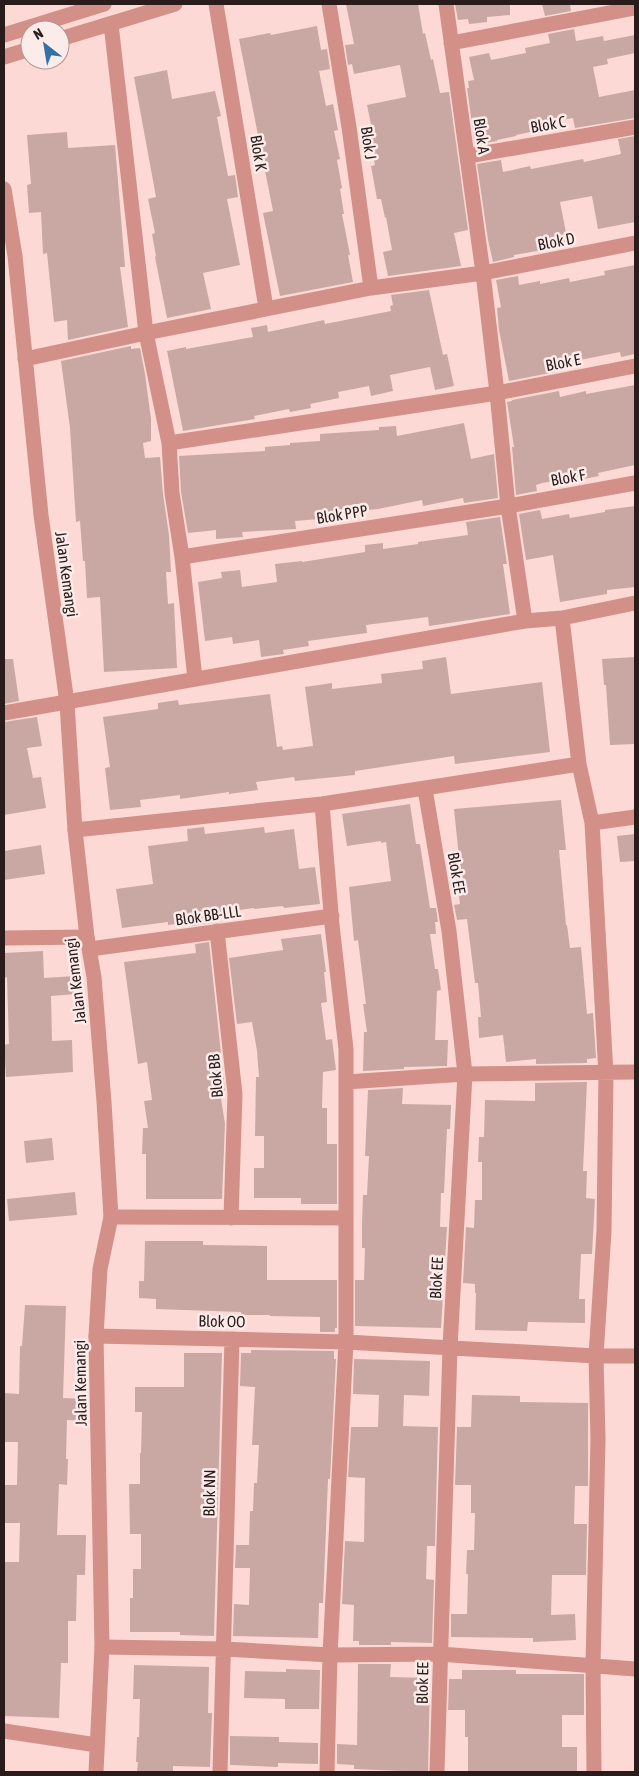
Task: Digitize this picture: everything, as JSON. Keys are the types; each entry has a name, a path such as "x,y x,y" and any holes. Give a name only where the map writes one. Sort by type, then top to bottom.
{"street":[{"path":"4,35 104,4"},
{"path":"70,37 175,4"},
{"name":"Blok K","path":"216,4 266,308"},
{"name":"Blok J","path":"329,4 349,127 371,288"},
{"name":"Blok A","path":"446,4 483,273 508,506 525,621"},
{"path":"451,43 635,8"},
{"path":"112,24 146,333 169,443 172,493 182,557 195,679"},
{"path":"4,56 20,52"},
{"name":"Blok C","path":"468,156 635,127"},
{"name":"Jalan Kemangi","path":"4,189 9,257 25,359 41,515 67,703 76,830 88,943 94,978 104,1092 111,1217 100,1269 96,1336 102,1647 96,1772"},
{"name":"Blok D","path":"25,359 266,308 371,288 483,273 635,244"},
{"name":"Blok E","path":"169,443 497,393 635,366"},
{"name":"Blok F","path":"508,506 635,483"},
{"name":"Blok PPP","path":"182,557 508,506"},
{"path":"4,713 525,621 562,618 635,603"},
{"path":"562,618 579,764 592,823 606,1074 604,1231 596,1356 598,1439 593,1666 594,1772"},
{"path":"76,830 322,804 579,764"},
{"name":"Blok EE","path":"425,789 449,930 465,1074 450,1347 437,1772"},
{"path":"322,804 346,1049 346,1342 330,1655 327,1772"},
{"path":"592,823 635,817"},
{"name":"Blok BB-LLL","path":"4,938 88,943 216,931 332,916"},
{"name":"Blok BB","path":"216,931 235,1094 231,1218"},
{"path":"346,1082 465,1074 606,1074 635,1072"},
{"path":"111,1217 346,1218"},
{"name":"Blok OO","path":"96,1336 346,1342 596,1356 635,1356"},
{"name":"Blok NN","path":"220,1772 226,1492 232,1338"},
{"path":"102,1647 224,1649 330,1655 440,1654 635,1669"},
{"path":"4,1731 96,1745"}],"building":[{"path":"346,4 418,4 423,34 425,33 431,60 433,59 440,93 449,92 468,230 454,233 461,266 388,276 383,252 392,250 381,199 377,199 371,166 375,165 369,135 373,134 367,105 406,97 400,65 354,74 352,64 348,65 345,45 354,44"},
{"path":"455,4 510,4 510,15 487,17 487,22 469,24 468,19 458,20"},
{"path":"542,4 570,4 571,11 545,16"},
{"path":"317,26 321,50 327,49 330,69 319,71 326,106 333,104 338,130 334,131 340,159 337,160 342,188 340,189 344,214 342,214 353,282 280,296 263,213 273,211 239,39"},
{"path":"574,29 576,41 603,36 604,41 635,35 635,53 607,59 608,64 593,67 599,97 635,90 635,118 575,128 573,118 539,124 540,130 475,145 467,88 469,88 468,81 474,80 469,57 489,53 491,60 526,53 525,48 550,43 548,34"},
{"path":"167,70 172,99 215,91 221,116 217,117 228,176 235,175 238,197 227,199 240,265 203,273 211,309 167,318 155,257 152,234 155,233 148,199 156,197 134,77"},
{"path":"67,132 68,148 115,145 125,267 120,267 128,327 68,340 67,320 54,322 47,253 43,254 41,212 29,213 27,185 31,184 27,135"},
{"path":"635,136 635,222 598,229 592,196 560,202 568,243 514,255 514,257 493,262 477,164 501,160 503,172 530,166 531,169 583,159 584,162 621,154 618,139"},
{"path":"635,265 635,354 621,357 620,352 560,364 554,367 555,372 509,381 499,330 497,308 501,307 496,280 518,276 519,285 540,281 540,284 569,278 570,282 605,275 604,271"},
{"path":"429,290 443,355 447,354 454,386 435,390 430,367 390,375 393,391 371,396 369,386 338,392 339,398 310,404 311,408 290,412 289,409 254,416 255,419 183,431 167,351 253,337 251,328 267,325 268,332 324,320 325,324 391,311 390,306 393,305 391,295"},
{"path":"131,346 131,349 140,348 151,419 151,441 143,443 145,458 160,457 169,535 171,572 166,572 168,604 174,603 177,668 104,672 100,597 87,598 80,521 76,522 70,428 61,361"},
{"path":"635,385 635,465 598,473 599,476 579,480 578,477 542,483 536,485 537,491 516,495 512,447 514,447 507,402 559,391 560,397 586,391 586,394"},
{"path":"464,423 471,459 494,454 498,498 464,503 463,498 423,506 422,500 378,509 319,515 319,519 295,521 296,529 242,532 243,537 216,539 216,530 188,533 181,492 179,456 265,451 265,447 320,441 320,434 379,430 379,427 396,426 397,436"},
{"path":"635,506 635,587 607,590 607,594 560,602 553,555 526,560 519,514 540,510 542,519 569,514 570,518 605,512 605,510"},
{"path":"500,517 507,564 503,564 510,614 429,626 428,617 366,625 367,633 308,641 309,646 283,650 284,654 261,657 259,640 233,644 232,637 205,641 198,582 222,578 221,572 240,570 242,587 277,582 275,564 302,562 365,552 365,545 383,543 383,549 468,535 466,522"},
{"path":"446,657 451,694 542,682 550,752 455,764 454,756 355,771 355,775 295,781 294,777 256,782 258,790 180,799 180,795 140,800 141,807 110,810 105,768 110,767 103,717 158,709 158,703 178,700 179,705 270,694 277,747 282,746 283,750 313,746 305,687 332,683 332,689 382,683 381,674 423,669 422,661"},
{"path":"635,657 635,744 610,745 606,685 604,685 602,659"},
{"path":"4,659 13,659 19,701 4,704"},
{"path":"37,717 42,746 27,748 33,778 41,777 46,808 4,815 4,722"},
{"path":"561,800 566,850 559,850 566,925 570,948 581,947 587,1014 593,1013 596,1058 587,1059 587,1063 536,1064 536,1059 506,1062 503,1035 479,1038 478,1017 481,1017 478,983 475,983 467,919 457,920 454,905 460,904 456,867 460,867 454,809"},
{"path":"410,804 416,844 420,844 430,908 436,908 438,922 435,922 436,934 430,934 435,969 438,969 441,990 437,991 435,1040 448,1040 447,1066 404,1067 404,1069 363,1071 364,1032 367,1032 363,1004 366,1004 358,940 354,941 349,887 391,881 386,842 381,843 381,841 347,846 342,814"},
{"path":"204,827 205,834 264,827 265,833 294,829 299,869 315,867 320,904 284,908 283,906 254,908 216,913 217,922 192,926 192,922 168,925 168,922 122,928 116,889 153,884 148,846 188,841 187,829"},
{"path":"635,834 635,861 620,862 617,836"},
{"path":"41,845 45,874 4,880 4,851"},
{"path":"321,934 326,972 324,972 327,1002 321,1003 326,1040 332,1039 336,1070 323,1072 322,1108 327,1108 327,1144 337,1144 337,1204 301,1204 301,1198 254,1198 254,1168 264,1168 264,1136 255,1136 256,1077 259,1077 257,1051 252,1022 237,1024 229,958 283,950 281,939"},
{"path":"209,942 225,1091 220,1092 225,1124 222,1199 146,1199 146,1154 142,1154 143,1128 148,1128 144,1101 152,1100 147,1062 138,1064 124,962 196,953 195,944"},
{"path":"43,951 44,978 75,976 76,994 51,996 52,1041 72,1040 73,1072 6,1077 4,1045 9,1044 7,977 4,978 4,953"},
{"path":"587,1082 583,1171 587,1171 586,1198 595,1199 592,1254 581,1254 579,1299 585,1299 585,1323 528,1322 527,1331 475,1330 475,1284 463,1283 466,1227 474,1228 475,1200 482,1200 482,1162 478,1162 479,1137 484,1137 485,1100 535,1101 535,1083"},
{"path":"403,1088 402,1104 451,1105 450,1129 447,1129 444,1193 441,1193 440,1227 447,1227 441,1328 355,1326 355,1280 364,1280 365,1248 362,1248 362,1225 363,1195 367,1195 369,1156 365,1156 368,1090"},
{"path":"52,1138 54,1160 26,1163 24,1141"},
{"path":"75,1192 77,1215 9,1221 7,1199"},
{"path":"145,1241 203,1241 203,1245 267,1246 267,1280 337,1280 337,1328 335,1328 335,1332 320,1332 320,1317 241,1315 241,1312 156,1309 156,1299 139,1298 139,1281 144,1281"},
{"path":"25,1305 66,1306 63,1398 87,1399 86,1421 67,1420 67,1485 59,1484 57,1535 86,1535 85,1575 77,1575 76,1621 68,1621 68,1663 61,1663 59,1718 4,1716 4,1562 19,1562 20,1523 4,1523 4,1485 17,1485 18,1442 4,1442 4,1393 19,1394 20,1346 22,1346"},
{"path":"251,1350 334,1351 334,1359 336,1359 330,1479 328,1479 323,1603 319,1603 318,1638 233,1636 234,1604 249,1605 250,1568 235,1568 236,1545 249,1545 250,1511 253,1511 254,1483 257,1483 259,1445 252,1445 255,1387 240,1386 241,1353 251,1353"},
{"path":"184,1353 222,1353 214,1636 180,1635 180,1632 130,1632 130,1598 133,1598 133,1569 141,1569 141,1534 130,1534 129,1484 140,1484 142,1412 135,1412 135,1387 184,1387"},
{"path":"354,1359 430,1361 429,1396 404,1395 403,1426 438,1427 435,1546 427,1546 426,1579 434,1580 432,1643 391,1642 391,1645 359,1645 359,1641 353,1641 354,1605 342,1604 345,1541 364,1542 365,1478 348,1477 351,1427 378,1427 379,1395 353,1394"},
{"path":"472,1395 520,1396 520,1402 588,1403 588,1486 575,1486 574,1524 587,1524 586,1575 552,1575 551,1615 575,1614 576,1640 533,1642 533,1638 451,1637 451,1614 467,1614 467,1550 474,1550 475,1513 471,1513 471,1485 455,1485 457,1427 471,1427"},
{"path":"358,1664 391,1664 390,1677 430,1678 428,1772 354,1769 354,1765 337,1764 337,1744 357,1745"},
{"path":"134,1665 209,1667 208,1713 212,1713 210,1767 173,1766 173,1772 137,1772 140,1699 133,1699"},
{"path":"286,1669 320,1670 319,1709 285,1709 285,1699 244,1698 245,1671 286,1672"},
{"path":"462,1670 516,1670 516,1674 584,1674 584,1715 562,1715 562,1747 577,1747 577,1772 468,1772 468,1737 465,1737 465,1710 448,1710 449,1679 462,1679"},
{"path":"230,1736 279,1737 279,1742 318,1743 318,1764 278,1763 278,1767 230,1765"}]}
